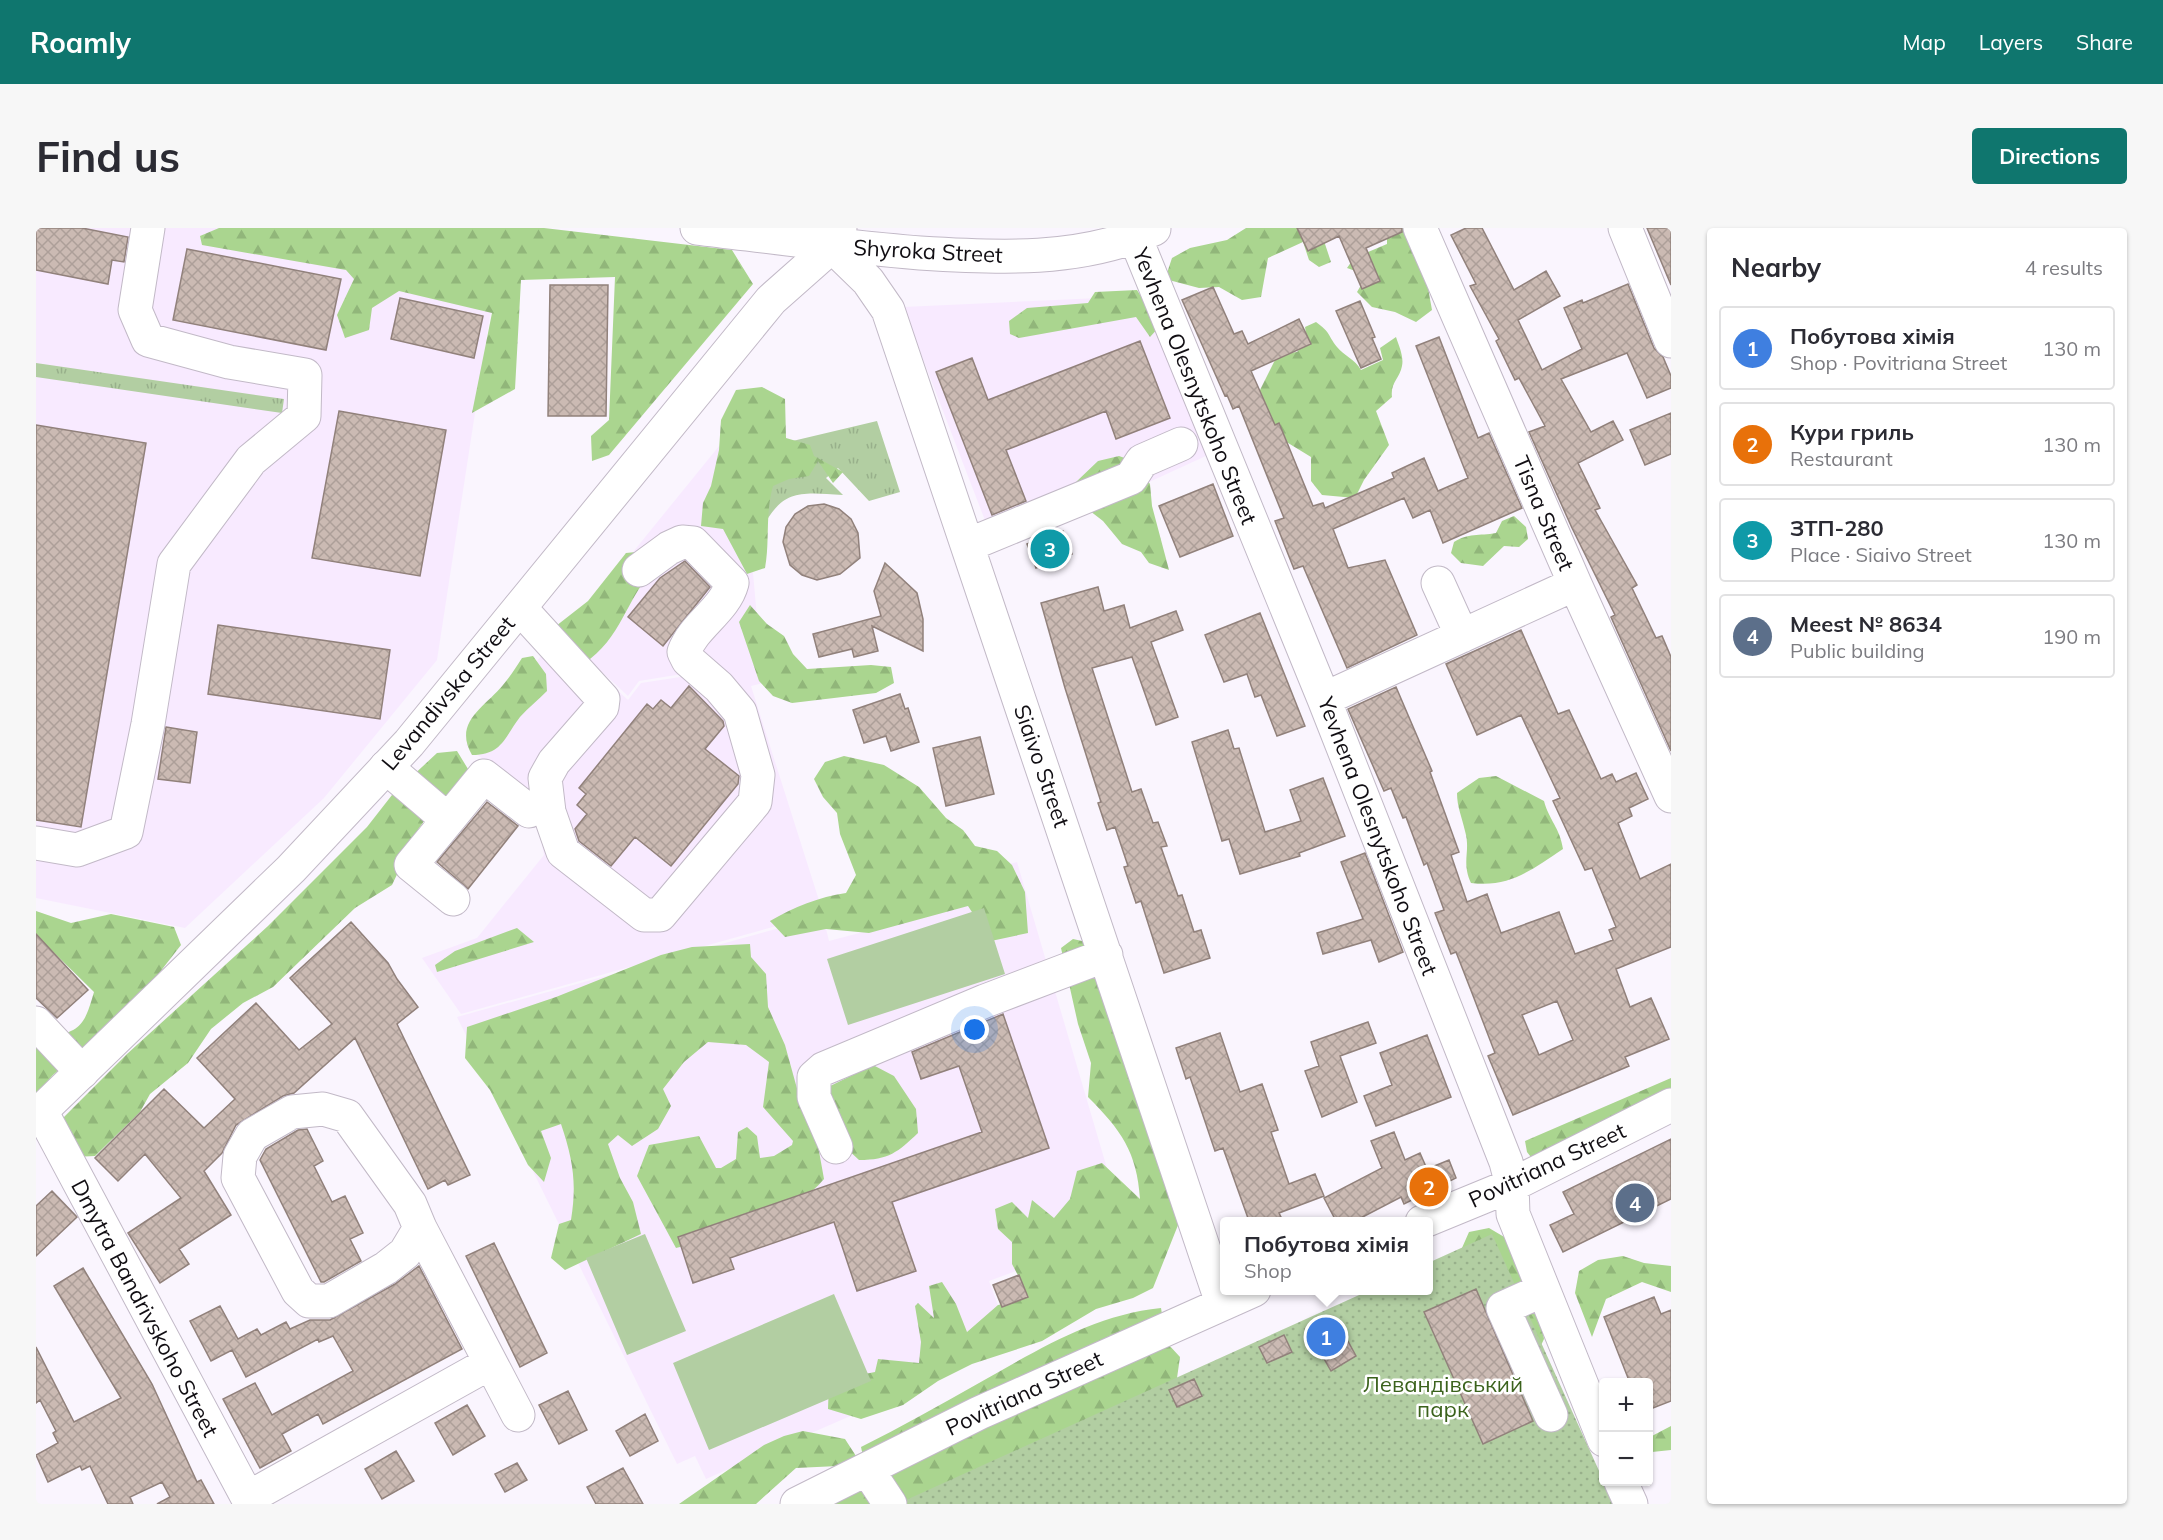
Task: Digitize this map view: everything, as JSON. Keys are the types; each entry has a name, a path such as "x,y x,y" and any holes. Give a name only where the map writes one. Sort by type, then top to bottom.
{"street":[{"path":"36,843 77,849 126,832 148,724 174,564 251,460 304,416 305,375 229,362 148,340 135,310 148,228"},
{"name":"Shyroka Street","path":"697,228 992,242 1068,254 1145,233"},
{"name":"Tisna Street","path":"1420,228 1575,584 1671,796"},
{"path":"1624,228 1671,341"},
{"name":"Yevhena Olesnytskoho Street","path":"1145,233 1324,699 1506,1162 1512,1185 1513,1214 1601,1432"},
{"name":"Siaivo Street","path":"833,234 888,310 1222,1303"},
{"name":"Levandivska Street","path":"38,1113 291,869 386,767 520,608 771,300 833,234"},
{"path":"968,545 1131,478 1142,461 1181,444"},
{"path":"520,608 603,699 602,707 554,762 545,778 549,813 562,852 644,915 660,915 755,802 758,776 740,712 720,687 688,660 684,652 689,639 730,593 732,583 693,543 682,542 669,548 639,570"},
{"path":"1438,583 1462,636"},
{"path":"1324,699 1575,584"},
{"path":"386,767 448,820"},
{"path":"453,899 411,865 484,776 529,811"},
{"path":"836,1148 814,1096 814,1077 823,1069 975,1005 1106,955"},
{"path":"36,1023 82,1072"},
{"name":"Povitriana Street","path":"1432,1217 1512,1185 1671,1106"},
{"path":"420,1228 405,1254 386,1268 329,1301 309,1300 298,1291 238,1178 240,1156 252,1135 292,1112 323,1109 347,1116 410,1203 420,1228 518,1415"},
{"name":"Dmytra Bandrivskoho Street","path":"38,1113 249,1501"},
{"path":"1543,1290 1503,1308 1551,1416"},
{"name":"Povitriana Street","path":"797,1504 979,1413 1242,1295"},
{"path":"249,1501 490,1363"},
{"path":"867,1469 890,1504"},
{"path":"1624,1486 1631,1504"}],"shaded area":[{"path":"36,228 244,228 495,283 437,660 324,798 185,928 36,898"},
{"path":"1144,296 1208,455 1060,523 996,549 903,307"},
{"path":"728,435 742,453 763,683 751,686 823,913 461,1014 422,958 477,938 544,855 535,803 466,745 558,636 628,700 641,683 700,674 701,671 639,681 628,696 564,637"},
{"path":"1017,862 1121,1216 1092,1290 901,1394 706,1479 695,1456 677,1464 457,1017 823,916 829,941 863,932 857,906","holes":["1021,1269 1032,1300 1000,1311 989,1281"]}],"green space":[{"path":"219,228 544,228 732,250 753,284 609,455 592,461 591,436 609,420 615,277 521,280 515,389 472,413 492,313 399,291 372,308 369,330 345,338 337,315 354,279 346,270 202,245 200,236"},
{"path":"1246,228 1324,228 1324,241 1331,262 1319,267 1309,260 1303,242 1268,258 1261,297 1242,300 1219,287 1199,288 1165,279 1172,258 1190,248 1227,240"},
{"path":"1387,228 1406,228 1428,288 1432,310 1416,322 1395,312 1372,307 1357,292 1367,275 1347,268 1354,258 1387,244"},
{"path":"1137,290 1160,326 1150,337 1136,317 1019,338 1010,334 1009,321 1027,308 1088,303 1095,292"},
{"path":"1316,322 1327,331 1340,350 1361,370 1383,360 1380,348 1396,337 1402,355 1402,366 1392,388 1392,397 1376,411 1389,445 1364,480 1355,498 1322,495 1311,481 1311,457 1275,435 1257,396 1278,354 1297,352 1307,340 1305,327"},
{"path":"36,363 284,399 282,413 36,377"},
{"path":"762,387 785,399 786,438 810,445 814,456 843,472 833,483 818,461 809,476 789,479 773,486 769,507 765,568 747,574 723,529 701,526 703,503 711,486 719,450 721,420 736,390"},
{"path":"877,421 900,492 869,501 838,468 826,478 843,495 802,494 792,496 775,508 759,534 742,453"},
{"path":"1119,456 1133,461 1150,484 1152,506 1169,570 1149,563 1141,552 1122,544 1103,521 1081,504 1076,482 1098,461"},
{"path":"1514,516 1526,527 1528,539 1519,547 1504,546 1483,566 1461,563 1451,553 1454,542 1459,539 1496,533 1502,521"},
{"path":"646,551 651,572 602,648 576,668 556,626 588,601 626,553"},
{"path":"750,605 767,624 784,636 793,654 807,669 871,665 891,667 894,683 876,693 792,703 773,696 759,681 739,622"},
{"path":"533,656 546,674 547,691 520,717 496,749 472,755 467,743 468,724 503,685 522,658"},
{"path":"457,751 468,769 460,784 431,812 419,828 392,885 355,908 273,987 243,1003 211,1029 188,1063 150,1094 140,1112 95,1156 74,1157 62,1119 127,1054 268,926 367,827 392,795 437,753"},
{"path":"844,756 884,765 919,787 946,818 963,830 975,846 997,851 1012,865 1025,892 1028,933 991,941 968,906 869,933 826,929 785,937 770,921 807,903 846,893 856,875 840,834 837,813 823,797 814,779 825,762"},
{"path":"1496,776 1544,801 1563,849 1520,876 1497,883 1471,883 1466,862 1467,838 1457,793 1479,778"},
{"path":"984,908 1005,974 848,1025 827,959"},
{"path":"36,911 71,923 111,914 174,927 181,945 135,1004 53,1075 36,1094 36,1023 48,1037 75,1029 84,1019 94,992 36,935"},
{"path":"517,928 534,942 437,972 435,965 455,951"},
{"path":"1073,939 1091,943 1184,1210 1153,1288 1133,1298 1096,1309 1042,1341 972,1364 938,1381 903,1405 861,1419 828,1409 829,1381 875,1372 878,1359 919,1363 921,1342 915,1306 918,1303 934,1318 929,1286 942,1282 956,1304 967,1332 998,1305 1023,1299 1022,1283 1012,1264 1012,1242 998,1229 995,1209 1012,1202 1028,1218 1032,1200 1054,1218 1070,1199 1077,1171 1102,1163 1140,1199 1135,1168 1125,1143 1110,1120 1088,1097 1091,1063 1078,1024 1061,948"},
{"path":"750,944 751,957 766,974 768,1007 785,1045 801,1103 817,1140 824,1179 794,1204 776,1214 735,1231 676,1248 637,1176 649,1145 699,1136 716,1168 721,1168 736,1159 738,1132 747,1127 757,1136 760,1158 774,1156 792,1145 793,1141 763,1107 769,1062 746,1045 708,1042 684,1062 663,1089 671,1106 658,1129 632,1146 618,1135 608,1144 620,1178 633,1202 641,1234 565,1270 551,1258 559,1224 571,1220 574,1194 573,1172 561,1124 541,1131 551,1158 544,1182 528,1165 490,1090 465,1058 467,1027 556,997 661,955 692,947"},
{"path":"873,1065 894,1076 916,1109 918,1133 892,1154 859,1160 845,1147 820,1091"},
{"path":"1671,1078 1671,1101 1541,1170 1527,1152 1525,1141"},
{"path":"1489,1228 1511,1241 1535,1281 1544,1339 1534,1360 1458,1257 1469,1232"},
{"path":"645,1234 686,1331 627,1355 586,1258"},
{"name":"Левандівський парк","path":"1492,1234 1599,1471 1599,1486 1606,1486 1614,1504 909,1504 906,1500 1359,1295 1433,1295 1433,1261"},
{"path":"1623,1256 1644,1263 1671,1266 1671,1292 1642,1282 1606,1299 1592,1337 1575,1293 1579,1271 1598,1260"},
{"path":"834,1294 871,1381 709,1450 673,1363"},
{"path":"1161,1308 1163,1320 864,1461 861,1447 1045,1347 1112,1318"},
{"path":"1168,1344 1180,1357 1176,1385 1254,1504 825,1504 898,1456"},
{"path":"1671,1426 1671,1450 1653,1452 1653,1435"},
{"path":"803,1431 845,1439 856,1456 838,1466 796,1468 756,1504 679,1504 764,1445"}],"building":[{"path":"36,228 82,228 128,237 124,262 112,260 108,284 36,270"},
{"path":"1297,228 1402,228 1402,232 1366,248 1380,281 1362,289 1339,236 1308,251"},
{"path":"1466,228 1482,228 1514,290 1546,271 1560,296 1518,320 1542,370 1582,349 1564,308 1582,300 1583,303 1628,284 1654,348 1663,357 1671,376 1671,388 1647,398 1627,353 1561,379 1591,432 1613,421 1623,440 1578,463 1600,508 1595,510 1637,585 1632,588 1656,638 1662,636 1671,657 1671,751 1611,617 1615,615 1572,528 1529,432 1545,426 1519,378 1515,380 1496,341 1499,339 1470,286 1476,284 1451,235"},
{"path":"1647,228 1671,228 1671,285"},
{"path":"187,249 341,279 326,350 173,320"},
{"path":"550,285 608,285 606,416 548,416"},
{"path":"1213,287 1234,334 1242,331 1248,344 1299,319 1311,344 1251,371 1275,425 1279,423 1313,506 1323,503 1325,508 1394,478 1392,473 1424,458 1438,491 1468,478 1416,346 1439,337 1478,438 1489,433 1522,508 1443,543 1430,510 1413,518 1404,498 1333,529 1348,568 1385,560 1417,635 1347,668 1303,566 1294,569 1275,521 1284,518 1239,406 1233,409 1227,395 1225,396 1182,300"},
{"path":"400,298 483,316 474,358 391,339"},
{"path":"1360,301 1375,337 1372,338 1381,359 1361,368 1336,311"},
{"path":"1140,341 1170,418 1116,439 1106,411 1006,450 1026,501 992,515 936,372 972,358 988,400"},
{"path":"339,411 446,430 420,576 312,558"},
{"path":"1671,413 1671,454 1645,465 1630,430"},
{"path":"36,425 146,443 81,827 36,820"},
{"path":"1213,484 1233,536 1180,557 1159,506"},
{"path":"824,504 839,509 851,519 858,533 860,558 840,574 817,580 802,575 790,565 783,542 786,527 795,514 808,506"},
{"path":"1063,531 1072,554 1036,568 1027,544"},
{"path":"685,561 710,587 663,646 628,617 660,578"},
{"path":"885,563 917,593 923,619 923,651 872,626 878,651 854,657 852,649 819,657 813,634 881,616 874,591"},
{"path":"1098,587 1104,611 1124,605 1130,628 1176,611 1183,630 1151,642 1178,717 1156,725 1132,657 1092,668 1132,792 1141,789 1153,823 1158,822 1167,846 1161,847 1178,896 1182,895 1194,932 1201,930 1210,958 1164,973 1141,901 1136,903 1124,867 1128,866 1115,827 1107,830 1098,803 1101,802 1041,603"},
{"path":"1260,613 1305,726 1277,736 1261,695 1255,697 1247,674 1224,682 1205,635"},
{"path":"218,625 390,650 380,719 208,694"},
{"path":"1521,630 1558,714 1569,710 1601,779 1612,774 1616,782 1636,773 1648,799 1629,808 1632,816 1618,823 1640,879 1671,864 1671,947 1616,969 1630,1007 1651,998 1669,1039 1625,1057 1629,1066 1513,1115 1488,1056 1495,1053 1472,993 1456,952 1451,954 1435,913 1444,910 1427,863 1424,865 1406,817 1403,818 1391,788 1384,791 1348,709 1396,687 1432,771 1430,772 1459,852 1451,855 1467,902 1487,894 1501,933 1559,912 1575,954 1613,940 1609,930 1616,927 1592,868 1585,870 1553,801 1560,798 1521,715 1477,735 1446,664","holes":["1557,1001 1573,1040 1539,1055 1522,1015"]},
{"path":"689,686 723,721 724,726 705,749 739,776 738,784 671,866 635,837 611,866 579,841 575,829 587,814 577,805 586,794 579,788 647,704 653,709 661,700 671,708"},
{"path":"900,694 905,709 908,708 919,742 891,751 886,736 864,743 853,710"},
{"path":"166,727 197,732 190,783 158,779"},
{"path":"1228,730 1234,749 1239,748 1265,832 1301,821 1290,790 1323,778 1345,836 1299,853 1300,856 1240,874 1229,839 1222,841 1192,742"},
{"path":"980,737 994,794 946,806 933,748"},
{"path":"487,802 518,826 468,889 437,862"},
{"path":"1365,853 1403,952 1379,962 1371,940 1323,954 1317,933 1363,919 1341,862"},
{"path":"351,922 388,963 418,1007 397,1024 470,1175 448,1185 445,1180 428,1189 355,1038 294,1093 283,1096 236,1125 222,1153 204,1171 231,1215 179,1249 189,1264 160,1283 128,1233 181,1198 145,1154 118,1181 95,1158 164,1089 204,1128 235,1099 197,1058 256,1003 299,1050 332,1024 290,978"},
{"path":"36,934 88,990 57,1018 36,998"},
{"path":"1003,1014 1049,1148 892,1202 916,1271 857,1291 834,1222 730,1258 734,1269 693,1283 678,1237 982,1132 959,1066 921,1079 912,1052"},
{"path":"1368,1022 1376,1043 1340,1056 1357,1102 1322,1117 1305,1071 1319,1066 1311,1042"},
{"path":"1220,1033 1240,1092 1262,1084 1278,1130 1271,1132 1289,1184 1315,1174 1324,1196 1279,1213 1281,1217 1248,1217 1223,1148 1215,1151 1190,1077 1186,1079 1176,1048"},
{"path":"1427,1035 1451,1097 1376,1126 1364,1096 1392,1085 1380,1053"},
{"path":"307,1129 323,1161 314,1166 332,1202 345,1196 363,1233 350,1239 361,1261 324,1282 321,1282 260,1160 266,1149 298,1130"},
{"path":"1394,1132 1405,1160 1420,1153 1427,1169 1449,1160 1456,1178 1404,1204 1401,1197 1363,1217 1334,1217 1324,1198 1382,1168 1371,1141"},
{"path":"1671,1139 1671,1199 1563,1252 1550,1225 1574,1214 1563,1192"},
{"path":"52,1191 77,1217 36,1256 36,1206"},
{"path":"494,1243 547,1353 520,1367 466,1256"},
{"path":"419,1266 462,1349 323,1424 318,1414 282,1434 291,1451 260,1468 223,1399 255,1383 272,1415 353,1371 333,1336 319,1342 318,1339 246,1377 232,1350 211,1361 190,1321 220,1306 238,1339 257,1329 261,1335 286,1322 290,1329 310,1320 330,1320 395,1284"},
{"path":"83,1268 152,1384 197,1482 201,1480 214,1504 157,1504 170,1497 162,1482 130,1497 133,1504 108,1504 90,1466 82,1470 80,1466 48,1482 36,1455 58,1443 53,1433 56,1431 40,1400 36,1403 36,1347 74,1422 121,1398 54,1286"},
{"path":"1019,1275 1028,1297 1002,1307 993,1285"},
{"path":"1476,1289 1533,1421 1483,1444 1424,1312"},
{"path":"1654,1297 1661,1314 1671,1310 1671,1401 1653,1408 1653,1378 1628,1378 1604,1317"},
{"path":"1337,1321 1356,1356 1331,1371 1311,1336"},
{"path":"1284,1335 1292,1352 1267,1363 1259,1347"},
{"path":"1194,1379 1202,1396 1177,1407 1169,1390"},
{"path":"568,1391 587,1430 559,1444 539,1405"},
{"path":"467,1405 485,1436 453,1455 435,1423"},
{"path":"645,1414 658,1441 630,1456 616,1431"},
{"path":"396,1451 414,1481 382,1499 365,1469"},
{"path":"517,1463 527,1480 505,1492 495,1474"},
{"path":"623,1468 643,1504 596,1504 587,1487"}],"place":[{"name":"ЗТП-280","path":"1050,549"},
{"name":"Кури гриль","path":"1429,1187"},
{"name":"Meest № 8634","path":"1635,1203"},
{"name":"Побутова хімія","path":"1326,1337"}]}
